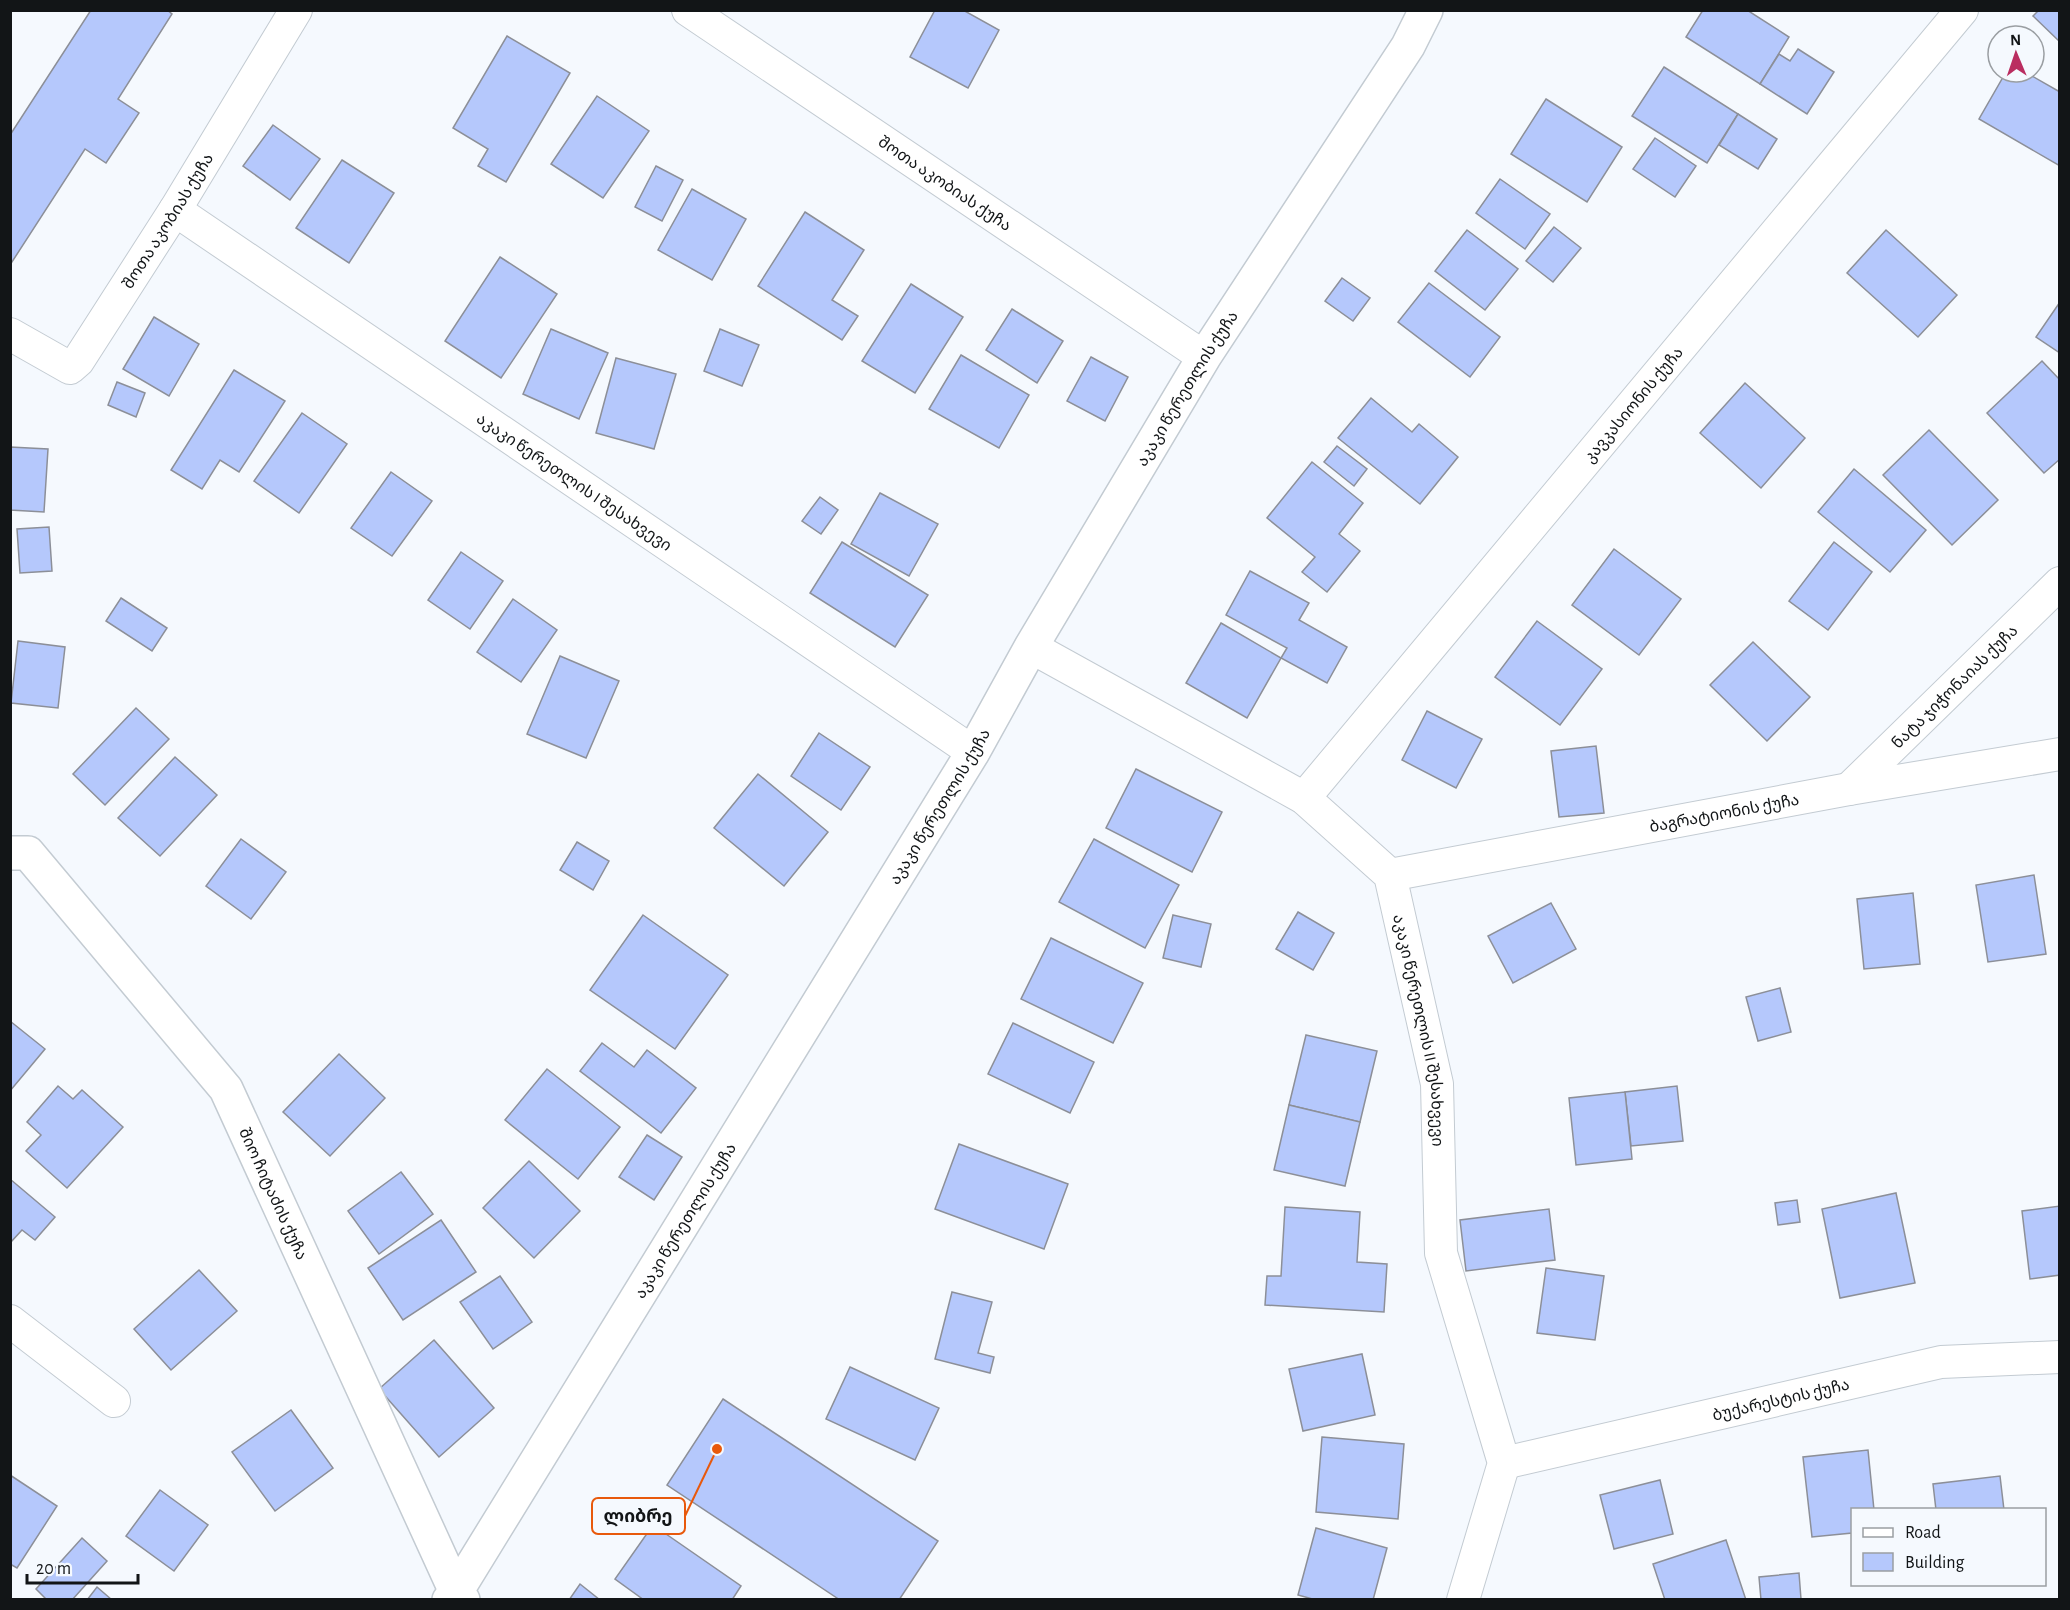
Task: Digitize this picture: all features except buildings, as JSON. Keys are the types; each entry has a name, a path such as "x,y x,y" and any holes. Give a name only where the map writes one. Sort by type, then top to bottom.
{"main road":[{"name":"აკაკი წერეთლის ქუჩა","path":"456,1597 973,752 1031,646 1204,357 1408,46 1426,10"},
{"name":"შიო ჩიტაძის ქუჩა","path":"10,853 28,854 226,1089 456,1597"}],"street":[{"name":"შოთა აკობიას ქუჩა","path":"10,334 70,368 78,362 175,210 296,10"},
{"name":"შოთა აკობიას ქუჩა","path":"688,10 1204,357"},
{"name":"კავკასიონის ქუჩა","path":"1304,798 1962,10"},
{"name":"აკაკი წერეთლის I შესახვევი","path":"175,210 973,752"},
{"name":"ნატა ჯიჭონაიას ქუჩა","path":"1849,789 2060,583"},
{"path":"1031,646 1304,798 1390,875"},
{"name":"ბაგრატიონის ქუჩა","path":"1390,875 1849,789 2060,754"},
{"name":"აკაკი წერეთლის II შესახვევი","path":"1390,875 1437,1084 1441,1253 1504,1463"},
{"path":"10,1321 114,1401"},
{"name":"ბუქარესტის ქუჩა","path":"1504,1463 1941,1362 2060,1357"},
{"path":"1463,1599 1504,1463"}],"place":[{"name":"ლიბრე","path":"717,1449"}]}
